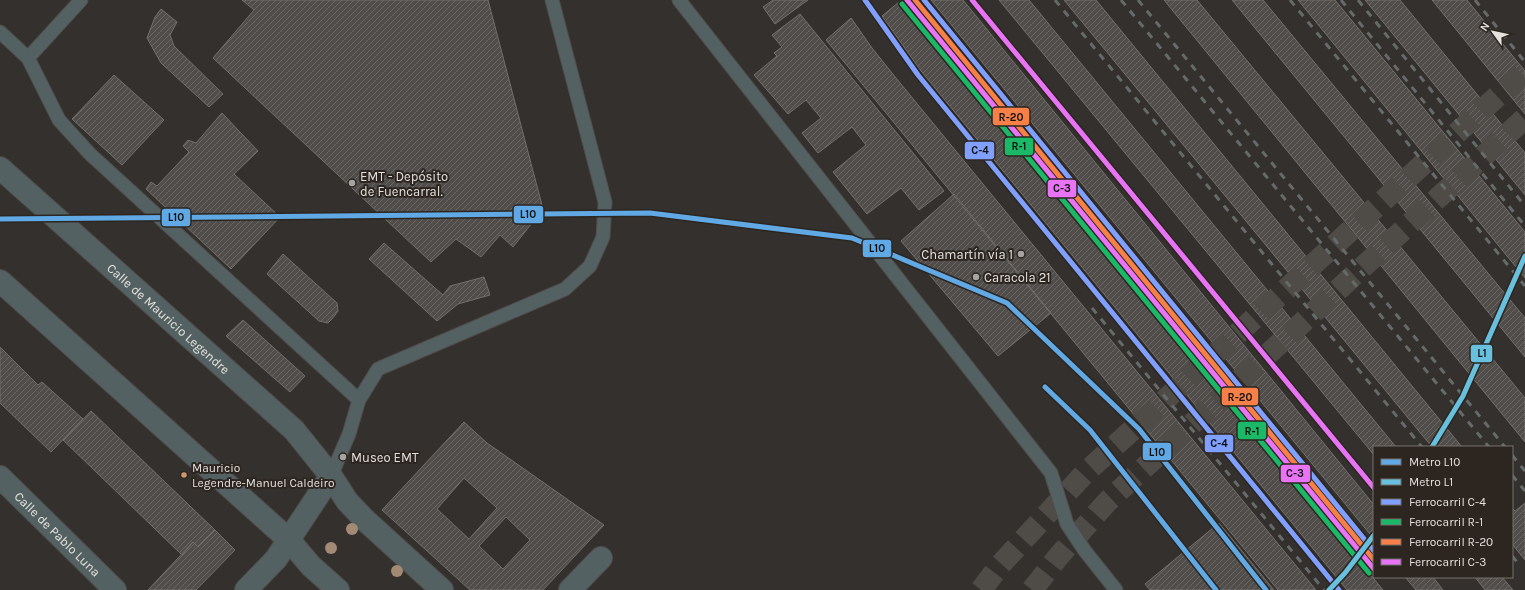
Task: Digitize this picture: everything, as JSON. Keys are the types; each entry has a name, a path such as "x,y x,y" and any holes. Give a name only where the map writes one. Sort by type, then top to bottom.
{"street":[{"name":"Calle de Mauricio Legendre","path":"0,168 294,430 330,476 347,501 365,520 442,590"},
{"path":"0,281 289,540 311,566 338,590"},
{"path":"246,590 276,558 330,476"},
{"name":"Calle de Pablo Luna","path":"0,477 115,590"},
{"path":"570,590 601,558"}],"lane":[{"path":"28,58 81,0"},
{"path":"330,476 349,434 359,400 378,369 566,289 590,266 603,237 605,202 552,0"},
{"path":"679,0 1051,473 1067,524 1084,551 1116,590"},
{"path":"0,32 28,58 59,120 90,154 359,400"}],"building":[{"path":"242,0 488,0 543,209 513,247 500,235 481,257 456,239 431,262 213,58 254,10"},
{"path":"773,0 808,0 775,24 763,7"},
{"path":"931,0 963,0 1373,504 1373,538"},
{"path":"999,0 1029,0 1395,446 1373,446 1373,454"},
{"path":"1064,0 1096,0 1461,446 1431,446"},
{"path":"1164,0 1197,0 1525,398 1525,442"},
{"path":"1232,0 1263,0 1525,318 1525,357"},
{"path":"1298,0 1335,0 1525,232 1525,278"},
{"path":"1365,0 1400,0 1525,153 1525,195"},
{"path":"1432,0 1467,0 1525,71 1525,114"},
{"path":"899,2 1383,590 1347,590 921,71 882,16"},
{"path":"161,9 177,22 170,35 174,46 223,94 209,107 161,63 147,38 155,17"},
{"path":"800,14 944,191 919,210 901,188 867,214 833,172 866,145 852,127 818,153 802,133 821,118 806,100 788,114 754,75 777,56 774,53 782,47 772,35"},
{"name":"Chamartín vía 1","path":"851,18 896,78 1316,590 1278,590 826,40"},
{"path":"114,75 164,120 122,165 72,119"},
{"path":"222,113 258,151 234,174 280,217 231,269 146,189 151,182 157,186 189,152 183,146 188,140 196,143"},
{"name":"Caracola 21","path":"954,194 1051,313 998,356 901,241"},
{"path":"384,243 443,295 450,286 484,277 490,295 458,304 437,321 369,259"},
{"path":"283,254 337,303 338,311 328,323 319,321 267,274"},
{"path":"243,320 305,376 290,392 226,336"},
{"path":"0,347 38,385 42,382 83,419 51,452 0,403"},
{"path":"91,411 215,530 198,547 193,542 182,555 63,440"},
{"path":"464,422 487,443 604,525 543,590 470,590 382,510","holes":["464,478 497,508 469,539 437,509","506,517 530,540 503,569 479,546"]},
{"path":"1525,503 1525,560 1513,545 1513,509 1515,511"},
{"path":"1219,523 1274,590 1150,590 1145,584"},
{"path":"215,530 235,550 196,590 148,590 193,542 198,547"},
{"path":"1406,578 1434,578 1443,590 1416,590"},
{"path":"1476,578 1503,578 1513,590 1485,590"}],"tunnel":[{"path":"981,590 1001,564 1085,473 1525,71"},
{"path":"1032,590 1058,557 1107,502 1525,118"}],"railway":[{"path":"1055,0 1421,446"},
{"path":"1121,0 1488,446"},
{"path":"1138,0 1504,446"},
{"path":"1290,0 1525,286"},
{"path":"1341,0 1525,226"},
{"path":"1358,0 1525,206"},
{"path":"1475,0 1525,62"},
{"path":"1092,308 1324,590"},
{"path":"1513,456 1525,471"},
{"path":"1513,476 1525,491"},
{"path":"1513,557 1518,563"}],"metro line":[{"name":"L10","path":"0,219 650,213 852,238 1007,303 1139,429 1266,590"},
{"name":"L1","path":"1433,446 1463,396 1525,256"},
{"name":"L10","path":"1045,387 1090,430 1216,590"},
{"name":"L1","path":"1329,590 1345,573 1373,536"}],"rail line":[{"name":"C-4","path":"865,0 918,75 1339,590"},
{"name":"C-3","path":"907,0 1373,568"},
{"name":"R-20","path":"915,0 1373,559"},
{"name":"C-4","path":"924,0 1373,550"},
{"name":"C-3","path":"972,0 1373,487"},
{"name":"R-1","path":"902,4 1369,573"}],"place":[{"name":"EMT - Depósito de Fuencarral.","path":"352,183"},
{"name":"Chamartín vía 1","path":"1021,254"},
{"name":"Caracola 21","path":"976,277"},
{"name":"Museo EMT","path":"343,457"},
{"name":"Mauricio Legendre-Manuel Caldeiro","path":"184,475"}]}
